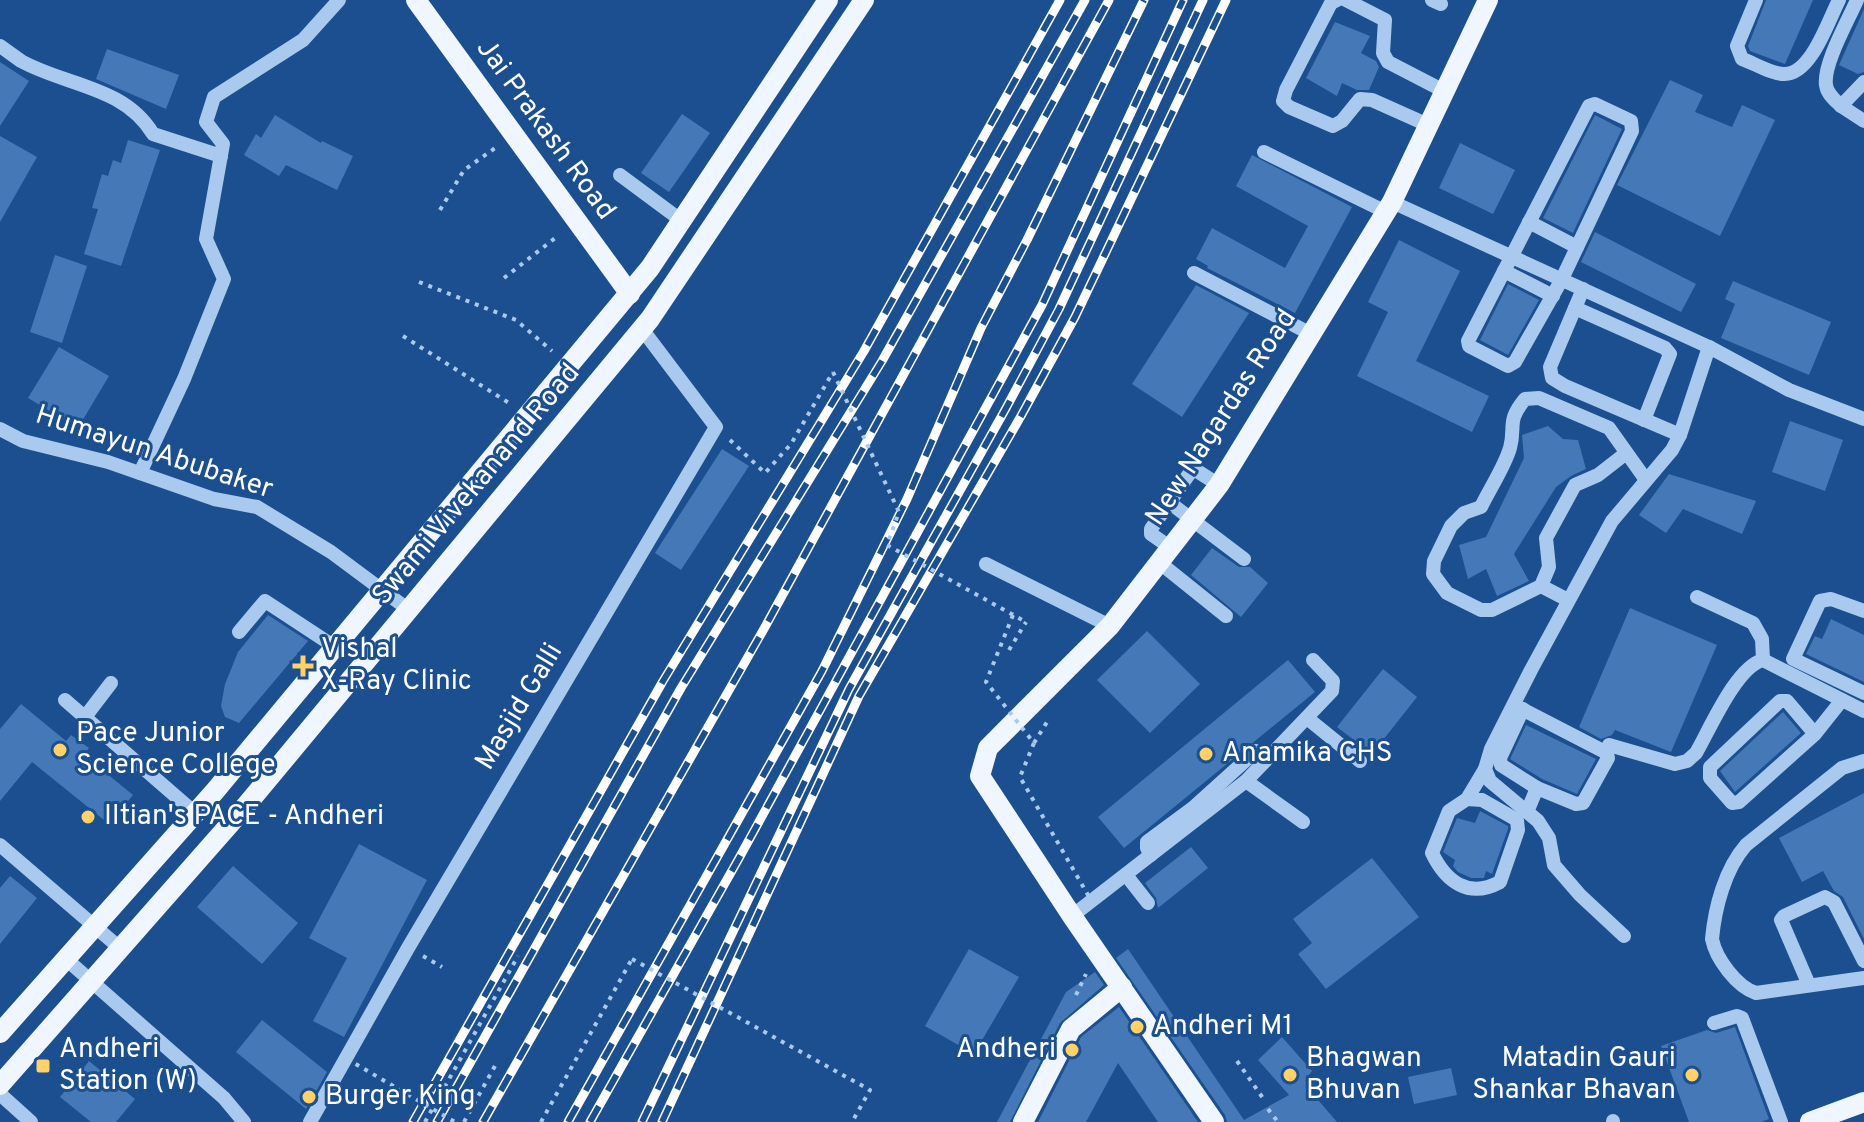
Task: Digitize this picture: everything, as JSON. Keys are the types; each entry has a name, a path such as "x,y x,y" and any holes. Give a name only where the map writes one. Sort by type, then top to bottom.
{"main road":[{"name":"Jai Prakash Road","path":"416,0 630,294"},
{"name":"Swami Vivekanand Road","path":"0,1033 195,813 630,294 828,0"},
{"name":"Swami Vivekanand Road","path":"0,1085 244,808 642,329 864,0"},
{"name":"New Nagardas Road","path":"1214,1122 980,776 988,748 1110,626 1219,485 1389,207 1488,0"},
{"path":"1023,1122 1071,1029 1122,987"},
{"path":"1815,1121 1864,1102"}],"street":[{"path":"140,473 184,379 224,279 206,239 223,144 206,122 214,97 303,40 339,0"},
{"path":"1337,0 1331,3 1283,101 1289,107 1333,126 1342,121 1360,99 1372,100 1428,125"},
{"path":"1346,0 1385,20 1383,53 1388,62 1444,91"},
{"path":"1756,0 1737,46 1742,59 1783,74 1797,72 1809,60 1839,0"},
{"path":"1857,0 1830,63 1826,84 1830,96 1864,121"},
{"path":"0,46 23,62 118,99 145,122 153,134 221,156"},
{"path":"1841,106 1864,82"},
{"path":"1595,104 1631,121 1632,131 1562,279 1515,362 1508,366 1469,346 1468,341 1529,222 1589,106 1595,104"},
{"path":"1264,152 1511,256 1709,347 1789,390 1864,419"},
{"path":"620,175 682,221"},
{"path":"1529,222 1577,247"},
{"path":"1526,282 1534,267"},
{"path":"1504,271 1553,296"},
{"path":"1194,273 1311,334"},
{"path":"1583,289 1550,367 1552,378 1680,435"},
{"path":"1575,308 1635,329 1670,354 1644,420"},
{"path":"642,329 716,427"},
{"path":"1519,707 1607,753 1608,758 1583,803 1576,804 1537,788 1501,765 1500,758 1519,707 1568,600 1612,521 1672,450 1680,435 1709,347"},
{"path":"1625,454 1598,475 1575,485 1546,538 1549,567 1541,586 1500,608 1481,610 1447,593 1433,574 1434,561 1451,526 1464,513 1481,507 1511,446 1511,424 1516,410 1525,399 1539,398 1609,428 1646,480"},
{"name":"Masjid Galli","path":"310,1122 408,948 716,427"},
{"name":"Humayun Abubaker","path":"0,429 23,441 140,473 214,499 257,507 331,552 409,610"},
{"path":"1219,485 1194,469 1151,529 1151,534 1166,555 1226,616"},
{"path":"1166,508 1244,559"},
{"path":"986,564 1110,626"},
{"path":"1541,586 1568,600"},
{"path":"1697,597 1753,623 1762,639 1763,660"},
{"path":"1864,611 1831,599 1820,601 1793,659 1864,693"},
{"path":"239,632 265,601 335,647"},
{"path":"1072,916 1246,781 1307,718 1332,691 1333,681 1313,660"},
{"path":"1609,745 1675,764 1687,761 1696,753 1740,677 1752,663 1763,660 1864,711"},
{"path":"85,717 111,683"},
{"path":"65,700 195,813"},
{"path":"1815,734 1787,701 1780,701 1710,767 1710,778 1732,803 1739,802 1815,734 1842,700"},
{"path":"1519,707 1491,749 1485,769 1467,799 1449,811 1432,853 1446,876 1473,891 1485,890 1500,882 1518,830 1518,811 1537,788"},
{"path":"1307,718 1360,761"},
{"path":"1151,855 1147,842 1193,808 1256,751"},
{"path":"1864,761 1842,768 1746,845 1729,870 1713,931 1714,949 1746,989 1762,993 1864,978"},
{"path":"1485,769 1490,781 1518,811"},
{"path":"1246,781 1303,822"},
{"path":"1467,799 1482,800 1518,811 1538,821 1549,838 1554,865 1580,895 1624,936"},
{"path":"0,845 121,949"},
{"path":"1126,875 1148,903"},
{"path":"1809,985 1781,920 1825,897 1834,902 1864,961"},
{"path":"66,959 224,1098 244,1122"},
{"path":"1714,1023 1737,1016 1742,1018 1781,1122"},
{"path":"0,1094 31,1122"}],"path":[{"path":"440,210 464,170 501,144"},
{"path":"504,278 576,221"},
{"path":"419,282 516,320 569,365"},
{"path":"403,336 528,415"},
{"path":"716,427 765,473 791,444 833,372 899,512 887,545 1026,622 1009,650"},
{"path":"1013,615 986,682 1034,743 1020,777 1092,902"},
{"path":"425,1122 518,956"},
{"path":"541,1122 632,959 870,1090 852,1122"},
{"path":"347,1059 455,1122"},
{"path":"1237,1061 1265,1101"},
{"path":"464,1122 496,1064"},
{"path":"1268,1109 1278,1122"}],"building":[{"path":"1766,0 1813,0 1785,64 1750,51 1748,46"},
{"path":"1864,9 1864,72 1858,74 1839,65"},
{"path":"1335,22 1370,36 1361,53 1376,61 1379,67 1369,90 1357,90 1342,83 1337,96 1306,78"},
{"path":"107,49 179,75 166,109 96,79"},
{"path":"0,62 29,81 0,126"},
{"path":"1670,80 1703,95 1695,112 1732,127 1742,105 1775,120 1720,236 1617,185"},
{"path":"682,114 710,133 669,192 641,173"},
{"path":"275,115 321,143 353,156 337,190 286,165 279,176 244,155 256,134 261,138"},
{"path":"1595,115 1622,129 1573,233 1543,218"},
{"path":"0,136 37,157 0,222"},
{"path":"128,140 160,150 121,266 84,254 98,209 92,208 102,174 108,176 113,160 121,163"},
{"path":"1460,143 1515,170 1493,214 1439,188"},
{"path":"1252,155 1352,207 1295,313 1207,268 1196,259 1212,228 1285,268 1308,226 1236,186"},
{"path":"1595,232 1696,284 1681,312 1581,262"},
{"path":"1399,240 1460,271 1416,361 1489,396 1472,432 1357,376 1388,312 1368,302"},
{"path":"55,255 87,266 62,343 30,332"},
{"path":"1733,281 1831,322 1809,375 1721,338 1735,304 1725,299"},
{"path":"1508,284 1539,300 1508,355 1480,340"},
{"path":"1196,285 1249,313 1182,417 1132,384"},
{"path":"59,347 109,376 78,428 28,398"},
{"path":"1790,421 1843,440 1825,491 1772,472"},
{"path":"1548,426 1563,439 1578,440 1586,469 1556,487 1514,554 1529,581 1497,596 1486,569 1468,579 1459,545 1486,537 1524,458 1522,435"},
{"path":"722,449 749,466 681,570 655,553"},
{"path":"1669,474 1756,501 1742,534 1683,509 1666,533 1639,515"},
{"path":"1212,548 1239,567 1250,567 1268,583 1241,617 1191,575"},
{"path":"1630,608 1717,645 1671,752 1615,730 1612,735 1601,739 1579,727"},
{"path":"268,615 308,641 239,723 225,717 221,706 225,684 238,652"},
{"path":"1831,619 1864,635 1864,682 1806,654 1815,636 1822,639"},
{"path":"1147,631 1200,684 1150,733 1097,680"},
{"name":"Anamika CHS","path":"1288,660 1315,692 1124,848 1098,817"},
{"path":"1383,669 1417,697 1372,754 1337,727"},
{"path":"21,704 66,741 71,735 89,748 84,755 133,795 109,824 32,762 0,801 0,729"},
{"path":"1783,712 1801,733 1735,792 1720,771"},
{"path":"1526,725 1596,759 1577,794 1542,779 1510,759"},
{"path":"1864,793 1864,939 1843,897 1834,891 1823,871 1802,882 1779,838"},
{"path":"1480,811 1508,826 1508,829 1492,874 1486,871 1484,878 1471,878 1458,872 1453,866 1455,860 1443,852 1457,818 1475,823"},
{"path":"359,844 427,880 344,1037 313,1021 347,958 309,938"},
{"path":"1191,847 1208,868 1158,908 1156,898 1145,883"},
{"path":"1372,858 1419,917 1326,989 1298,954 1312,943 1293,919"},
{"path":"233,866 298,923 262,964 197,907"},
{"path":"10,876 37,898 0,944 0,888"},
{"path":"969,949 1019,977 974,1054 925,1026"},
{"path":"1128,949 1244,1120 1289,1095 1258,1060 1282,1037 1312,1071 1308,1076 1313,1094 1337,1122 1227,1122 1116,958"},
{"path":"1095,972 1104,985 1060,1023 1010,1122 997,1122 1066,992"},
{"path":"1119,1007 1198,1122 1158,1122 1118,1063 1086,1122 1038,1122 1081,1037"},
{"path":"262,1020 327,1072 306,1109 236,1052"},
{"name":"Matadin Gauri Shankar Bhavan","path":"1735,1027 1769,1119 1761,1122 1689,1122 1661,1046 1707,1030 1716,1033"},
{"path":"89,1061 135,1099 116,1122 91,1122 60,1097"},
{"path":"1451,1068 1457,1095 1414,1104 1408,1077"}],"railway":[{"path":"413,1122 663,681 864,351 1060,0"},
{"path":"437,1122 681,688 882,361 1085,0"},
{"path":"483,1122 765,627 1109,0"},
{"path":"568,1122 822,671 907,499 981,328 1144,0"},
{"path":"590,1122 738,860 1042,305 1183,0"},
{"path":"642,1122 849,689 1059,309 1203,0"},
{"path":"662,1122 859,696 1075,317 1226,0"}],"place":[{"name":"Vishal X-Ray Clinic","path":"303,666"},
{"name":"Pace Junior Science College","path":"60,750"},
{"name":"Anamika CHS","path":"1206,754"},
{"name":"IItian's PACE - Andheri","path":"88,817"},
{"name":"Andheri M1","path":"1137,1027"},
{"name":"Andheri","path":"1072,1050"},
{"name":"Andheri Station (W)","path":"43,1066"},
{"name":"Bhagwan Bhuvan","path":"1290,1075"},
{"name":"Matadin Gauri Shankar Bhavan","path":"1692,1075"},
{"name":"Burger King","path":"309,1097"}]}
